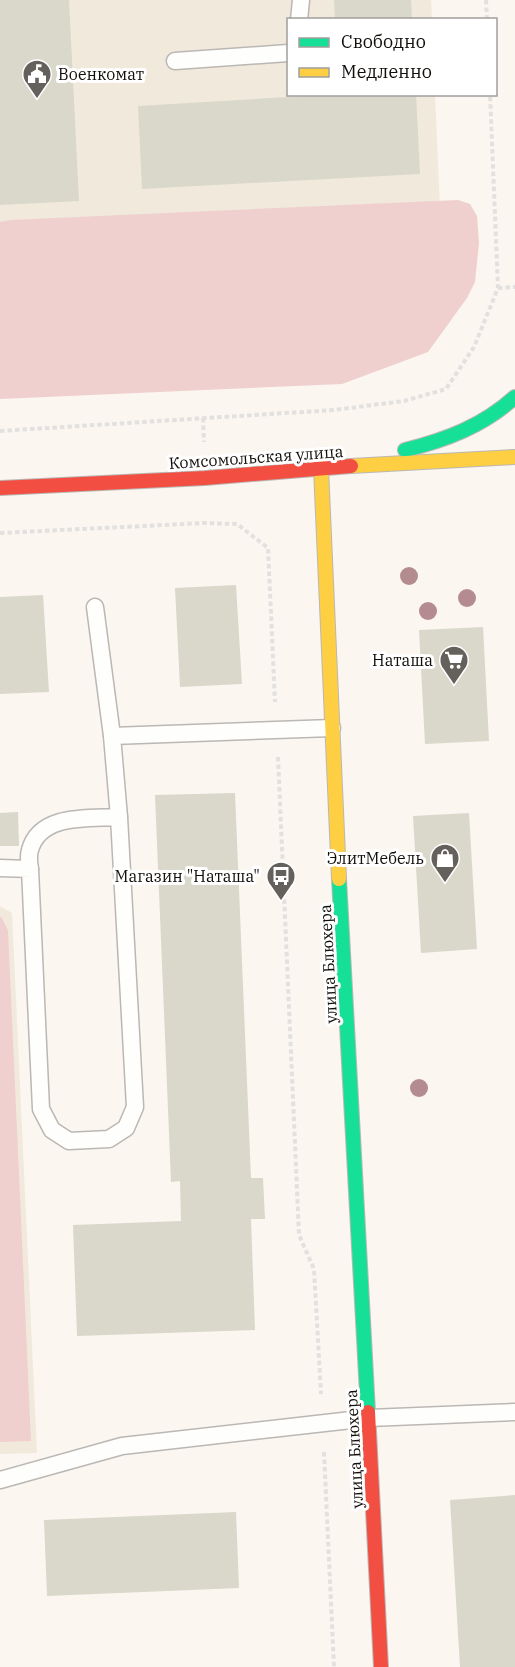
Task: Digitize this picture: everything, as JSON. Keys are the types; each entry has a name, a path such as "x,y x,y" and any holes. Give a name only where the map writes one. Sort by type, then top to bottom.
{"street":[{"path":"321,468 427,445 456,435 489,418 505,407 515,396"},
{"name":"Комсомольская улица","path":"0,488 205,478 321,468 515,457"},
{"name":"улица Блюхера","path":"321,468 332,728 381,1667"}],"lane":[{"path":"299,18 301,0"},
{"path":"175,61 287,53"},
{"path":"95,607 112,736 119,817 135,1107 126,1128 109,1139 69,1141 52,1130 41,1109 29,851 36,837 47,826 63,820 119,817"},
{"path":"112,736 332,728"},
{"path":"0,868 30,869"},
{"path":"0,1480 122,1446 369,1418 515,1412"}],"path":[{"path":"486,0 487,18"},
{"path":"0,430 334,410 404,401 446,389 474,347 498,288 490,96"},
{"path":"498,288 515,287"},
{"path":"0,533 208,523 237,524 268,548 299,1234 314,1269 334,1667"}],"shaded area":[{"path":"0,0 431,0 432,18 287,18 287,96 435,96 443,276 0,285"},
{"path":"458,200 470,204 477,216 479,243 475,282 467,298 428,352 342,384 0,399 0,222"},
{"path":"0,906 12,913 37,1453 0,1454"},
{"path":"0,917 8,931 31,1441 0,1442"}],"building":[{"name":"Военкомат","path":"0,0 69,0 79,201 0,205"},
{"path":"334,0 411,0 412,18 335,18"},
{"path":"306,96 416,96 420,174 142,189 138,106"},
{"path":"236,585 242,684 180,687 175,588"},
{"path":"43,595 49,692 0,694 0,597"},
{"name":"Наташа","path":"483,627 489,741 425,744 419,630"},
{"path":"235,793 251,1178 263,1178 265,1219 251,1219 255,1330 77,1336 73,1225 181,1221 180,1181 171,1182 155,795"},
{"path":"18,812 19,846 0,846 0,813"},
{"name":"ЭлитМебель","path":"469,813 477,949 421,953 413,816"},
{"path":"515,1495 515,1667 460,1667 450,1500"},
{"path":"236,1512 239,1588 47,1596 44,1520"}],"traffic: fast":[{"path":"405,450 463,431 490,416 515,397"},
{"path":"339,879 368,1412"}],"traffic: slow":[{"path":"351,466 515,457"},
{"path":"321,468 339,879"}],"traffic: jam":[{"path":"0,488 205,478 351,466"},
{"path":"368,1412 381,1667"}],"place":[{"name":"Военкомат","path":"37,100"},
{"name":"Наташа","path":"454,686"},
{"name":"ЭлитМебель","path":"445,884"},
{"name":"Магазин \"Наташа\"","path":"281,902"}]}
